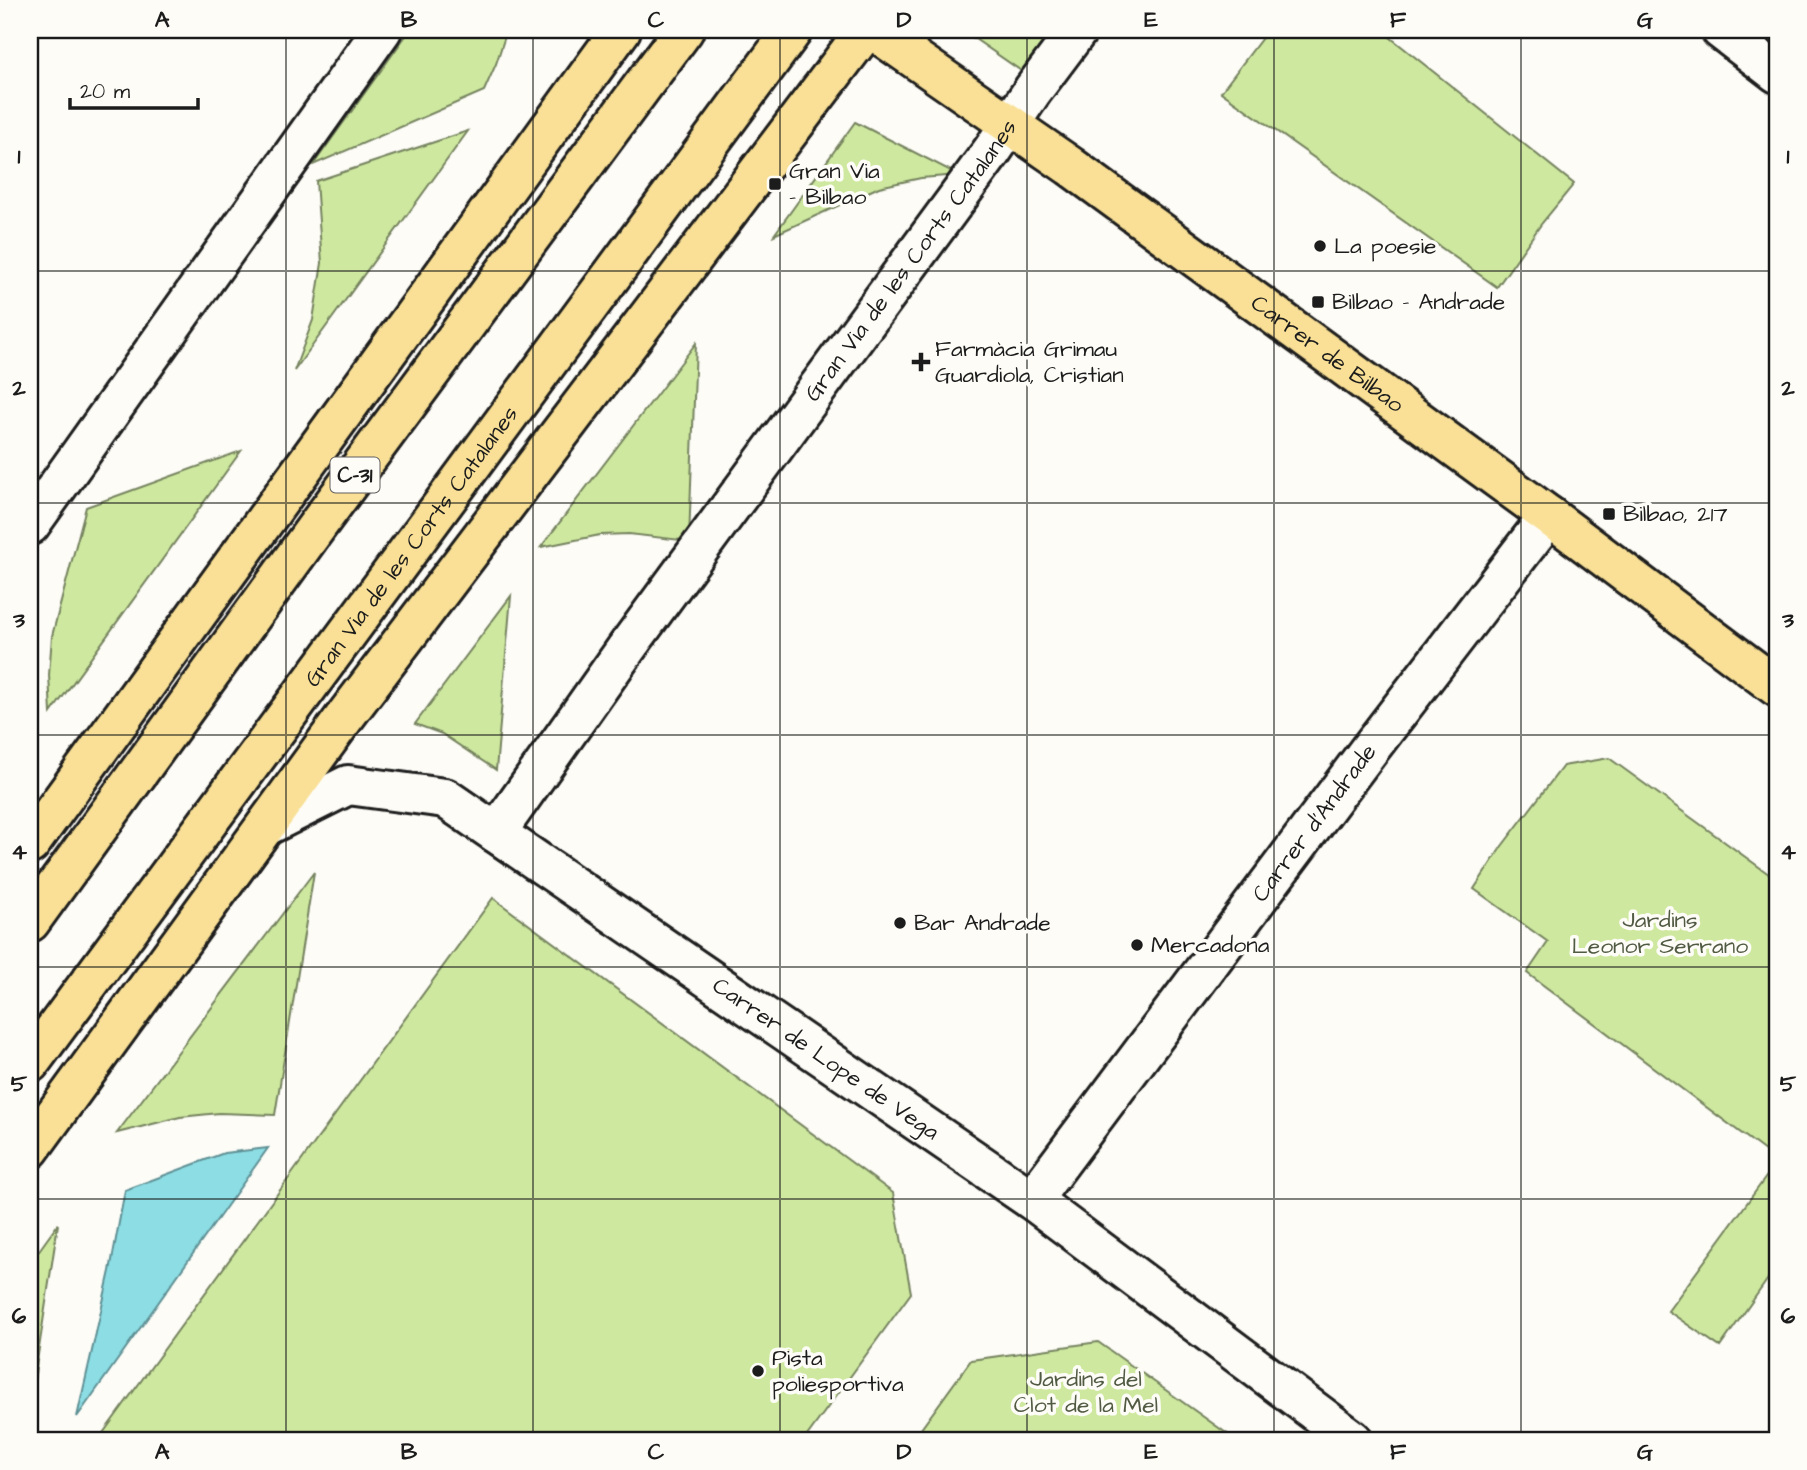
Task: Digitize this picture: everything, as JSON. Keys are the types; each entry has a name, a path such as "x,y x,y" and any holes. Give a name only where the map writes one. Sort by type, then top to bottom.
{"main road":[{"path":"30,844 621,30"},
{"name":"C-31","path":"30,922 320,522 684,30"},
{"name":"Gran Via de les Corts Catalanes","path":"30,1063 793,30"},
{"path":"30,1149 344,718 866,30"},
{"name":"Carrer de Bilbao","path":"873,30 1010,124 1549,516 1777,687"}],"street":[{"path":"30,525 382,30"},
{"name":"Gran Via de les Corts Catalanes","path":"496,833 628,646 1078,30"},
{"path":"1721,30 1777,73"},
{"name":"Carrer d'Andrade","path":"1032,1200 1369,750 1549,516"},
{"name":"Carrer de Lope de Vega","path":"266,826 348,785 445,798 1032,1200 1353,1440"}],"green space":[{"path":"410,30 507,30 484,91 313,165"},
{"path":"962,30 1064,30 1030,77"},
{"path":"1268,30 1381,30 1574,184 1542,223 1497,287 1221,92"},
{"path":"855,122 959,175 921,178 879,187 774,235"},
{"path":"468,131 294,371 313,320 322,263 316,181"},
{"path":"696,343 689,541 629,534 600,535 541,547"},
{"path":"241,451 51,713 49,675 52,636 86,507"},
{"path":"511,596 496,770 442,734 415,724"},
{"name":"Jardins Leonor Serrano","path":"1609,758 1777,880 1777,1160 1527,973 1548,942 1474,889 1502,846 1563,766"},
{"path":"314,872 275,1115 219,1113 180,1117 117,1133"},
{"path":"493,898 893,1193 911,1293 804,1440 98,1440"},
{"path":"1777,1162 1777,1266 1720,1347 1668,1311"},
{"path":"58,1224 30,1407 30,1263"},
{"name":"Jardins del Clot de la Mel","path":"1098,1342 1236,1440 913,1440 971,1360"}],"water":[{"path":"268,1148 77,1417 125,1190 224,1153"}],"place":[{"name":"Gran Via - Bilbao","path":"775,184"},
{"name":"La poesie","path":"1320,246"},
{"name":"Bilbao - Andrade","path":"1318,302"},
{"name":"Farmàcia Grimau Guardiola, Cristian","path":"921,362"},
{"name":"Bilbao, 217","path":"1609,514"},
{"name":"Bar Andrade","path":"900,923"},
{"name":"Mercadona","path":"1137,945"},
{"name":"Pista poliesportiva","path":"758,1371"}]}
